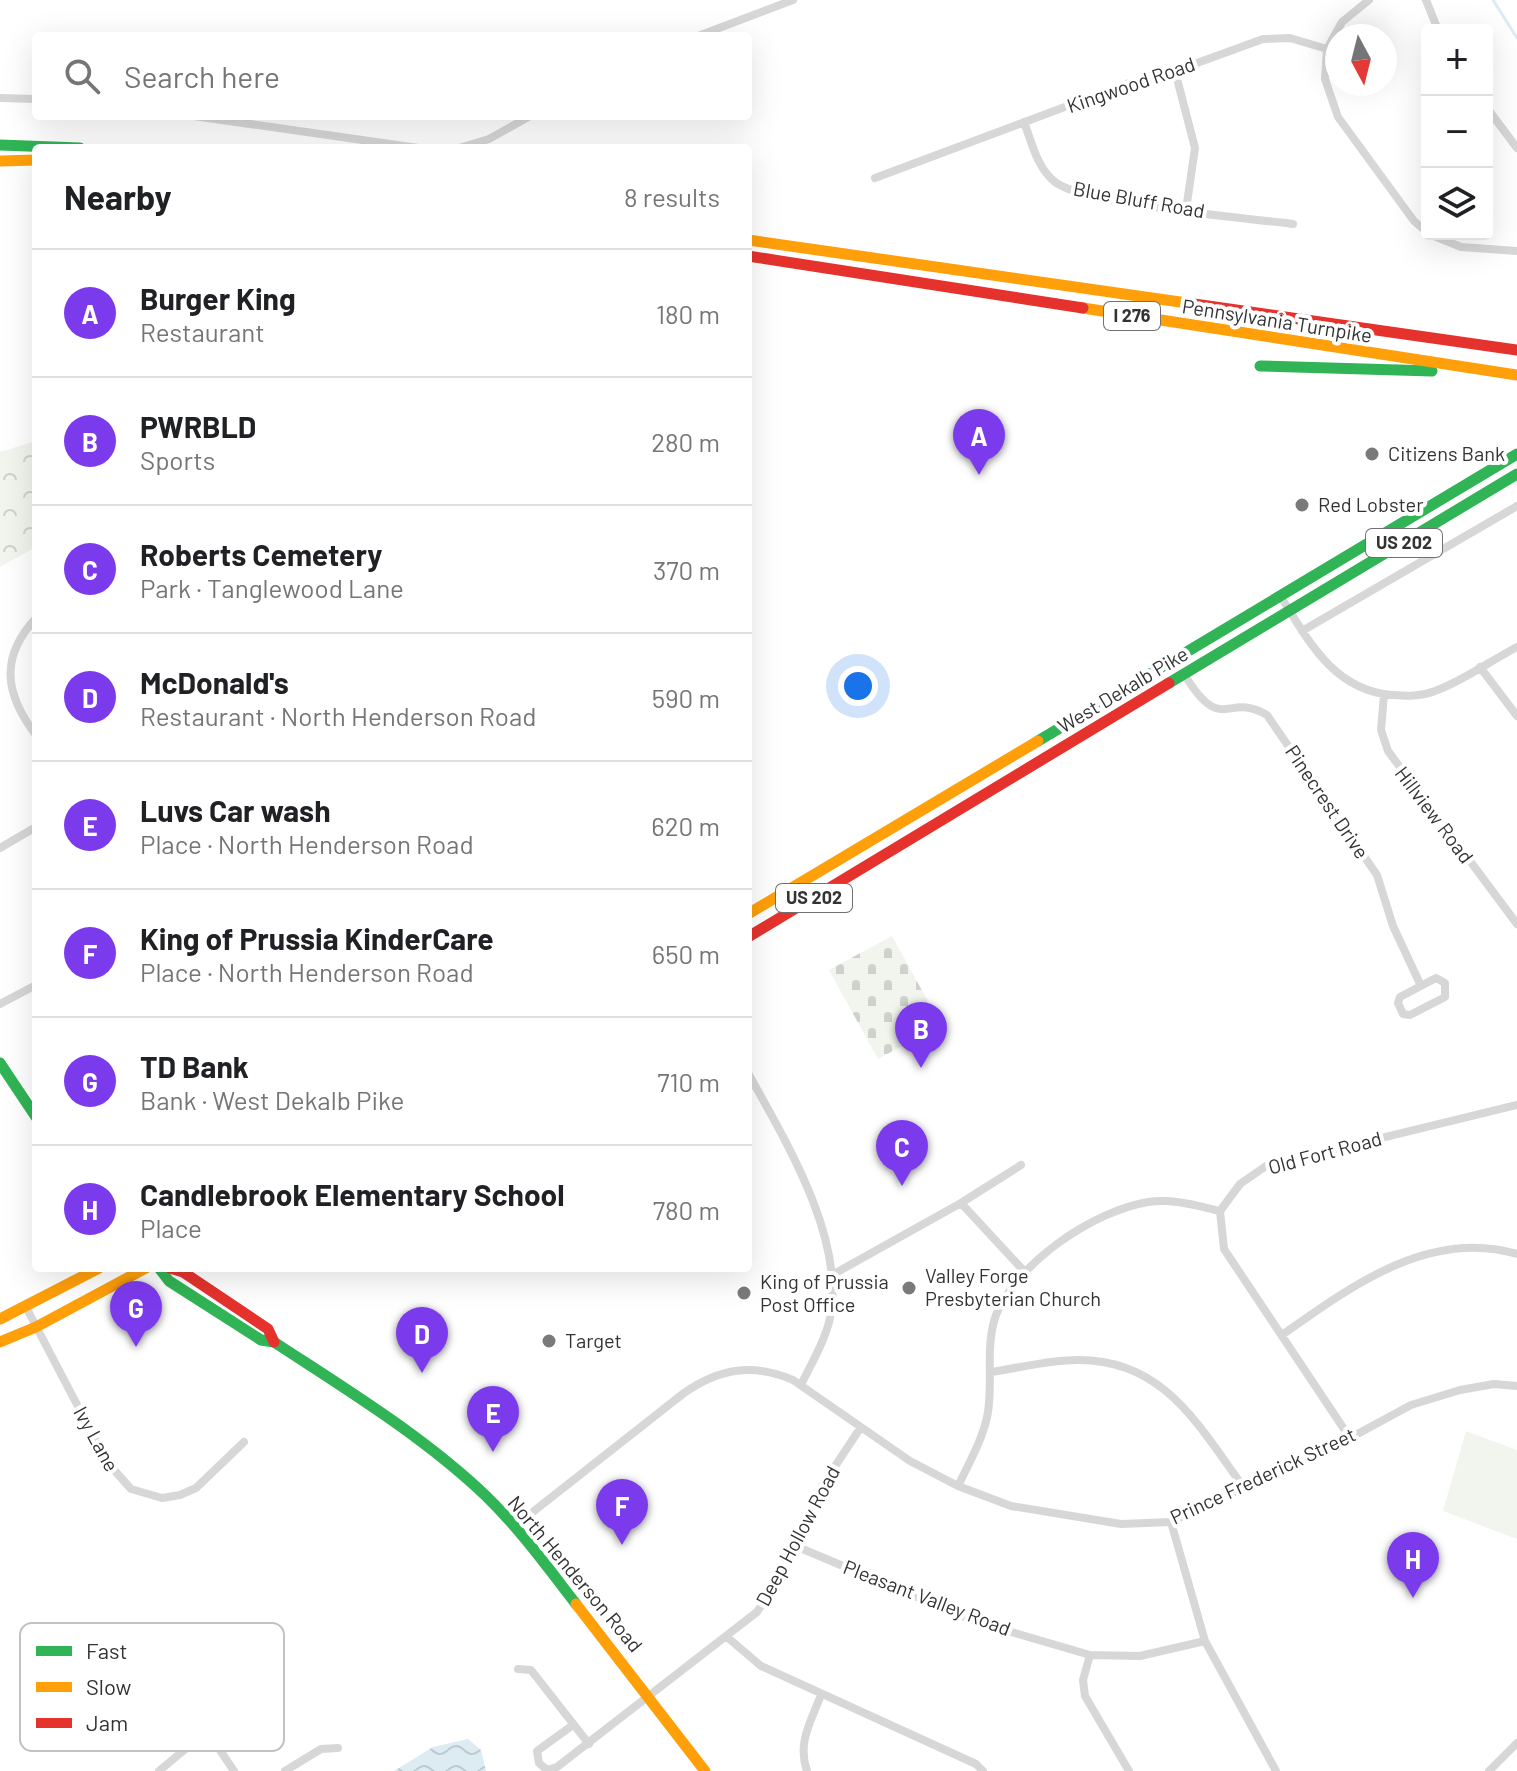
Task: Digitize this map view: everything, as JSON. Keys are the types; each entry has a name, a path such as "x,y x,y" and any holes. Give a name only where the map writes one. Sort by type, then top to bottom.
{"main road":[{"path":"0,145 32,146"},
{"path":"0,161 32,160"},
{"name":"Pennsylvania Turnpike","path":"752,241 1517,350"},
{"name":"Pennsylvania Turnpike","path":"752,257 1517,376"},
{"path":"1260,366 1517,376"},
{"name":"West Dekalb Pike","path":"752,912 1517,454"},
{"name":"West Dekalb Pike","path":"752,935 983,799 1517,474"},
{"path":"0,1063 32,1111"},
{"path":"0,1319 92,1272"},
{"path":"0,1342 36,1327 139,1272"},
{"name":"North Henderson Road","path":"162,1272 169,1281 261,1340 274,1342 426,1445 515,1526 651,1697 705,1771"},
{"name":"North Henderson Road","path":"183,1272 268,1329 274,1342"}],"street":[{"path":"709,32 793,0"},
{"path":"1341,24 1369,0"},
{"path":"1426,0 1436,24"},
{"name":"Kingwood Road","path":"875,178 1129,83 1175,71 1263,39 1290,38 1325,48"},
{"path":"1175,71 1195,148 1186,210"},
{"path":"1331,96 1338,117 1421,227"},
{"path":"0,98 32,99"},
{"path":"1493,116 1517,148"},
{"path":"222,120 390,144"},
{"path":"472,144 489,139 523,120"},
{"name":"Blue Bluff Road","path":"1024,122 1039,163 1054,181 1067,189 1186,210 1293,224"},
{"path":"1444,240 1461,247 1517,251"},
{"path":"1302,631 1517,506"},
{"path":"1281,597 1302,631 1336,674 1361,689 1384,694 1415,696 1435,691 1517,647"},
{"path":"32,622 14,641 4,670 10,701 32,730"},
{"path":"1480,667 1517,716"},
{"name":"Pinecrest Drive","path":"1184,674 1200,700 1213,709 1252,706 1267,715 1377,875 1393,926 1421,986"},
{"name":"Hillview Road","path":"1384,694 1381,730 1388,751 1517,924"},
{"path":"0,848 32,829"},
{"path":"1436,978 1445,983 1445,997 1410,1015 1403,1014 1398,1003 1400,997 1421,986 1436,978"},
{"path":"0,1004 32,987"},
{"path":"752,1081 803,1178 832,1275 830,1317 801,1385"},
{"name":"Old Fort Road","path":"1220,1211 1240,1184 1266,1166 1517,1105"},
{"path":"832,1275 961,1203 1021,1165"},
{"path":"958,1486 988,1415 995,1318 1024,1271 1059,1243 1119,1210 1149,1202 1182,1203 1220,1211 1224,1249 1350,1438"},
{"path":"961,1203 1024,1271"},
{"path":"1282,1335 1350,1287 1397,1264 1471,1247 1517,1254"},
{"name":"Ivy Lane","path":"26,1307 107,1462 131,1489 162,1498 180,1495 196,1488 244,1442"},
{"path":"991,1372 1077,1360 1119,1365 1159,1382 1189,1414 1245,1489"},
{"name":"Prince Frederick Street","path":"515,1526 705,1380 725,1371 747,1369 771,1372 801,1385 910,1461 958,1486 1011,1506 1121,1524 1171,1522 1350,1438 1411,1405 1460,1390 1494,1384 1517,1386"},
{"name":"Deep Hollow Road","path":"573,1725 537,1751 539,1763 547,1770 557,1767 651,1697 727,1637 765,1602 816,1495 861,1427"},
{"path":"1171,1522 1205,1641 1276,1771"},
{"name":"Pleasant Valley Road","path":"793,1545 974,1621 1090,1655 1140,1656 1205,1641"},
{"path":"727,1637 761,1666 976,1764 983,1771"},
{"path":"1090,1655 1083,1680 1085,1696 1129,1771"},
{"path":"518,1669 531,1670 589,1744"},
{"path":"807,1771 802,1754 803,1739 821,1695"},
{"path":"1489,1771 1517,1743"},
{"path":"285,1771 309,1754 338,1748"},
{"path":"159,1771 183,1751"},
{"path":"223,1751 234,1771"}],"green space":[{"path":"32,442 32,549 0,567 0,452"},
{"path":"892,936 941,1025 878,1059 829,970"},
{"path":"1466,1431 1517,1450 1517,1539 1443,1511"}],"water":[{"path":"468,1739 481,1750 486,1771 394,1771 433,1747"}],"waterway":[{"path":"1493,0 1517,38"}],"traffic: fast":[{"path":"0,145 32,146"},
{"path":"1260,366 1432,371"},
{"path":"1038,741 1517,454"},
{"path":"1169,683 1517,474"},
{"path":"0,1063 32,1111"},
{"path":"162,1272 169,1281 261,1340 274,1342 384,1414 437,1453 498,1509 576,1604"}],"traffic: slow":[{"path":"0,161 32,160"},
{"path":"752,241 1187,303"},
{"path":"1083,308 1517,375"},
{"path":"752,912 1038,741"},
{"path":"0,1319 91,1272"},
{"path":"0,1342 36,1327 139,1272"},
{"path":"576,1604 705,1771"}],"traffic: jam":[{"path":"752,257 1083,308"},
{"path":"1187,303 1517,350"},
{"path":"752,935 1169,683"},
{"path":"183,1272 268,1329 274,1342"}],"place":[{"name":"Citizens Bank","path":"1372,454"},
{"name":"Burger King","path":"979,475"},
{"name":"Red Lobster","path":"1302,505"},
{"name":"PWRBLD","path":"921,1068"},
{"name":"Roberts Cemetery","path":"902,1186"},
{"name":"Valley Forge Presbyterian Church","path":"909,1288"},
{"name":"King of Prussia Post Office","path":"744,1293"},
{"name":"Target","path":"549,1341"},
{"name":"TD Bank","path":"136,1347"},
{"name":"McDonald's","path":"422,1373"},
{"name":"Luvs Car wash","path":"493,1452"},
{"name":"King of Prussia KinderCare","path":"622,1545"},
{"name":"Candlebrook Elementary School","path":"1413,1598"}]}
